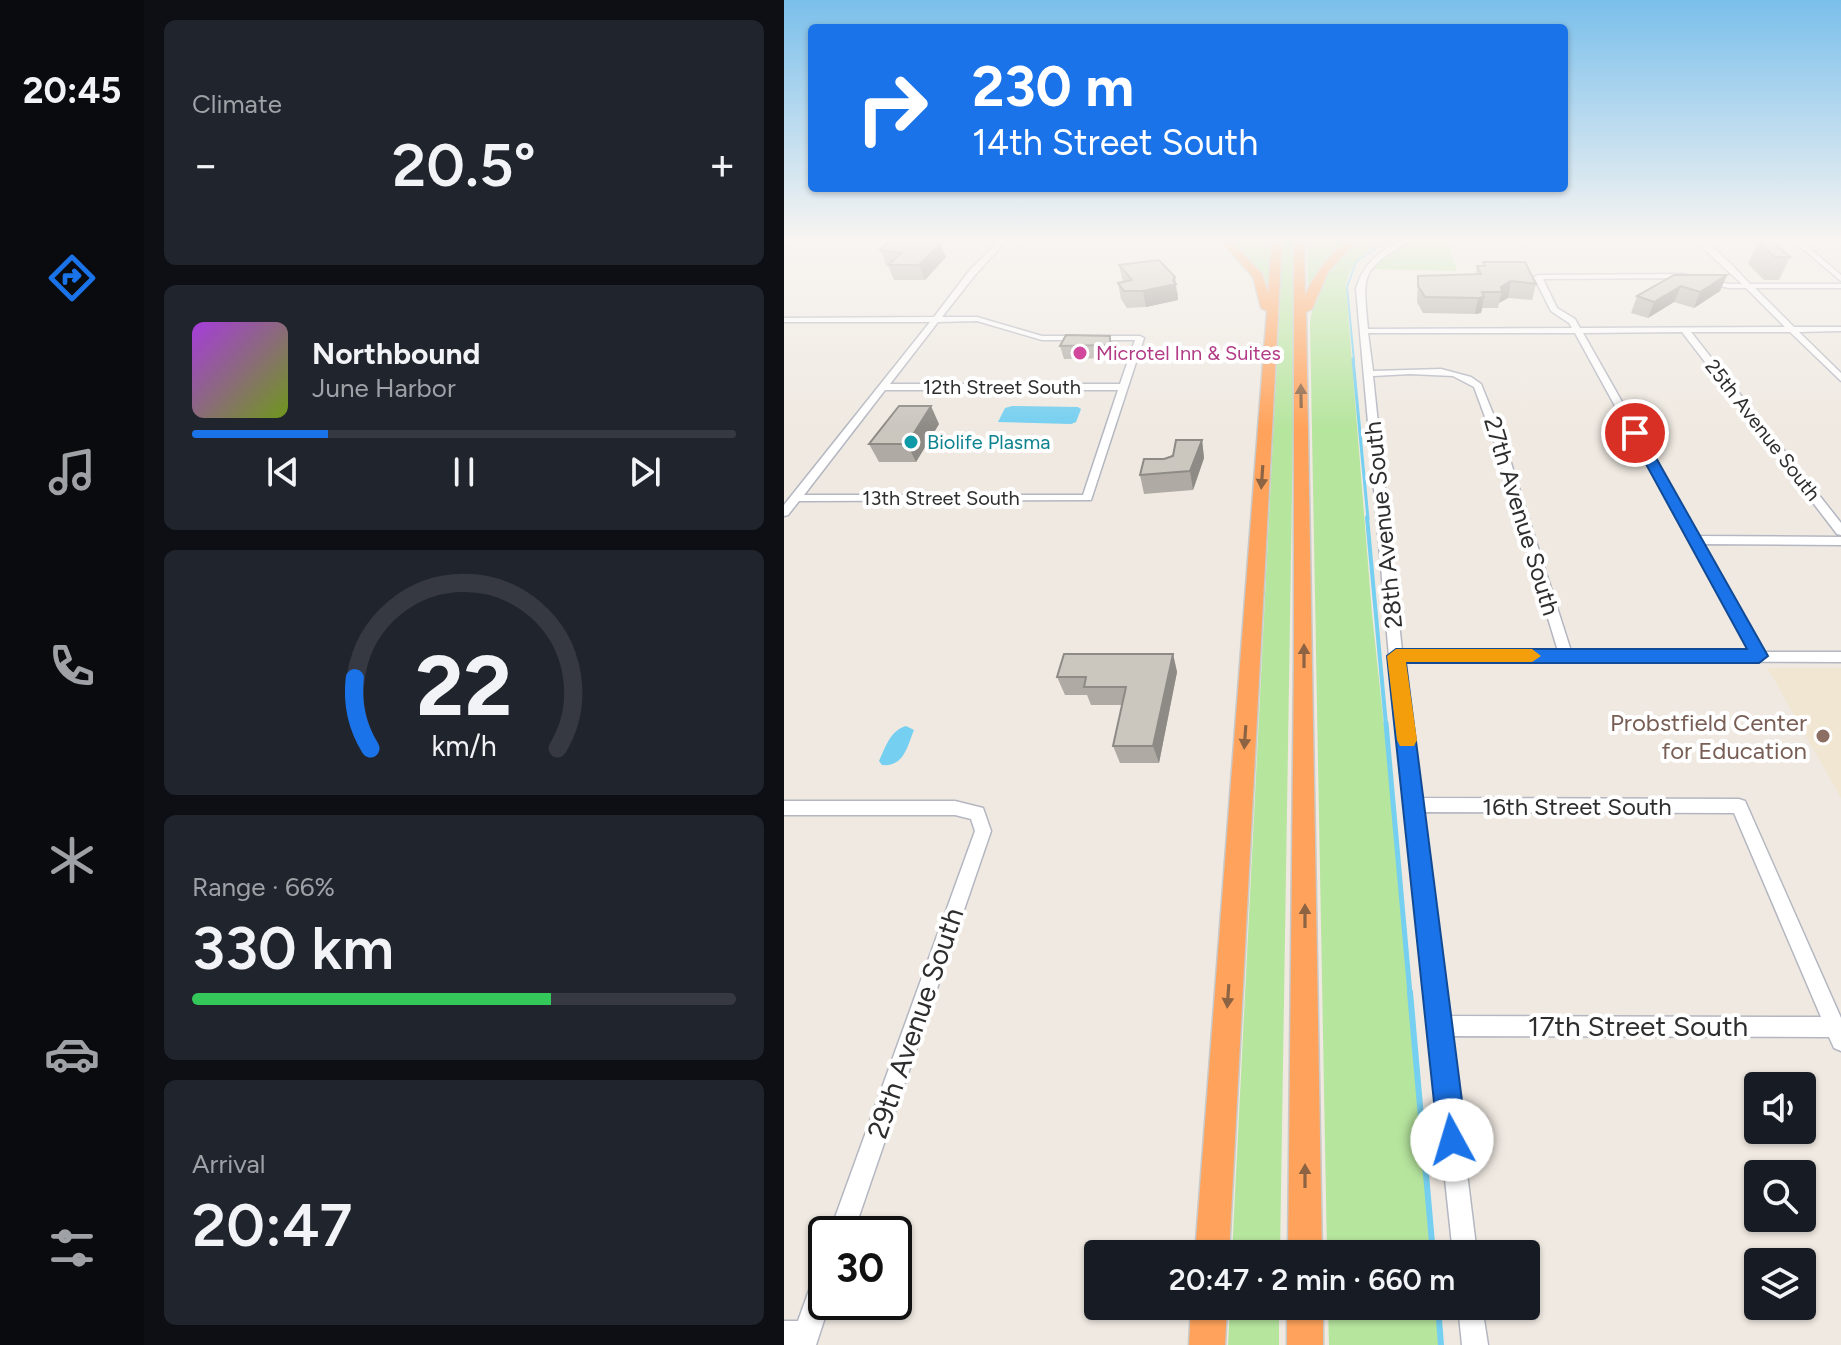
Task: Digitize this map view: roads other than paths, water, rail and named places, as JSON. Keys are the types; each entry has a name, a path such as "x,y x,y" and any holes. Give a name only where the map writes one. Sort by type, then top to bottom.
{"highway":[{"path":"1266,302 1271,344"},
{"path":"1213,1240 1273,302"},
{"path":"1300,302 1305,1240"},
{"path":"1300,320 1308,302"},
{"path":"1207,1345 1208,1320"},
{"path":"1305,1320 1305,1345"}],"street":[{"path":"784,513 950,302"},
{"name":"28th Avenue South","path":"1362,302 1396,656 1416,805 1463,1240"},
{"path":"1550,302 1554,309 1572,321 1577,329 1759,656"},
{"path":"1763,302 1841,378"},
{"path":"784,320 977,319 1042,338 1140,338 1123,387"},
{"path":"1365,331 1841,329"},
{"name":"25th Avenue South","path":"1685,330 1841,531"},
{"name":"27th Avenue South","path":"1368,374 1443,373 1472,379 1483,393 1566,656"},
{"name":"12th Street South","path":"881,387 1123,387"},
{"name":"13th Street South","path":"796,498 1087,498 1123,387"},
{"path":"1695,540 1841,541"},
{"path":"1396,656 1841,657"},
{"name":"16th Street South","path":"1416,805 1739,806 1838,1034"},
{"name":"29th Avenue South","path":"784,808 955,808 977,813 983,831 847,1216"},
{"name":"17th Street South","path":"1440,1026 1838,1034"},
{"path":"798,1338 808,1316"},
{"path":"1472,1320 1475,1345"}],"water":[{"path":"1005,408 1081,409 1076,422 1071,424 998,422"},
{"path":"906,726 914,730 904,755 895,763 882,765 879,761 889,740 896,731"}],"waterway":[{"path":"1348,302 1354,361"},
{"path":"1353,359 1368,519"},
{"path":"1367,517 1386,725"},
{"path":"1386,723 1410,994"},
{"path":"1410,992 1432,1240"},
{"path":"1439,1320 1441,1345"}],"place":[{"name":"Microtel Inn & Suites","path":"1080,353"},
{"name":"Biolife Plasma","path":"911,442"},
{"name":"Probstfield Center for Education","path":"1823,736"}]}
